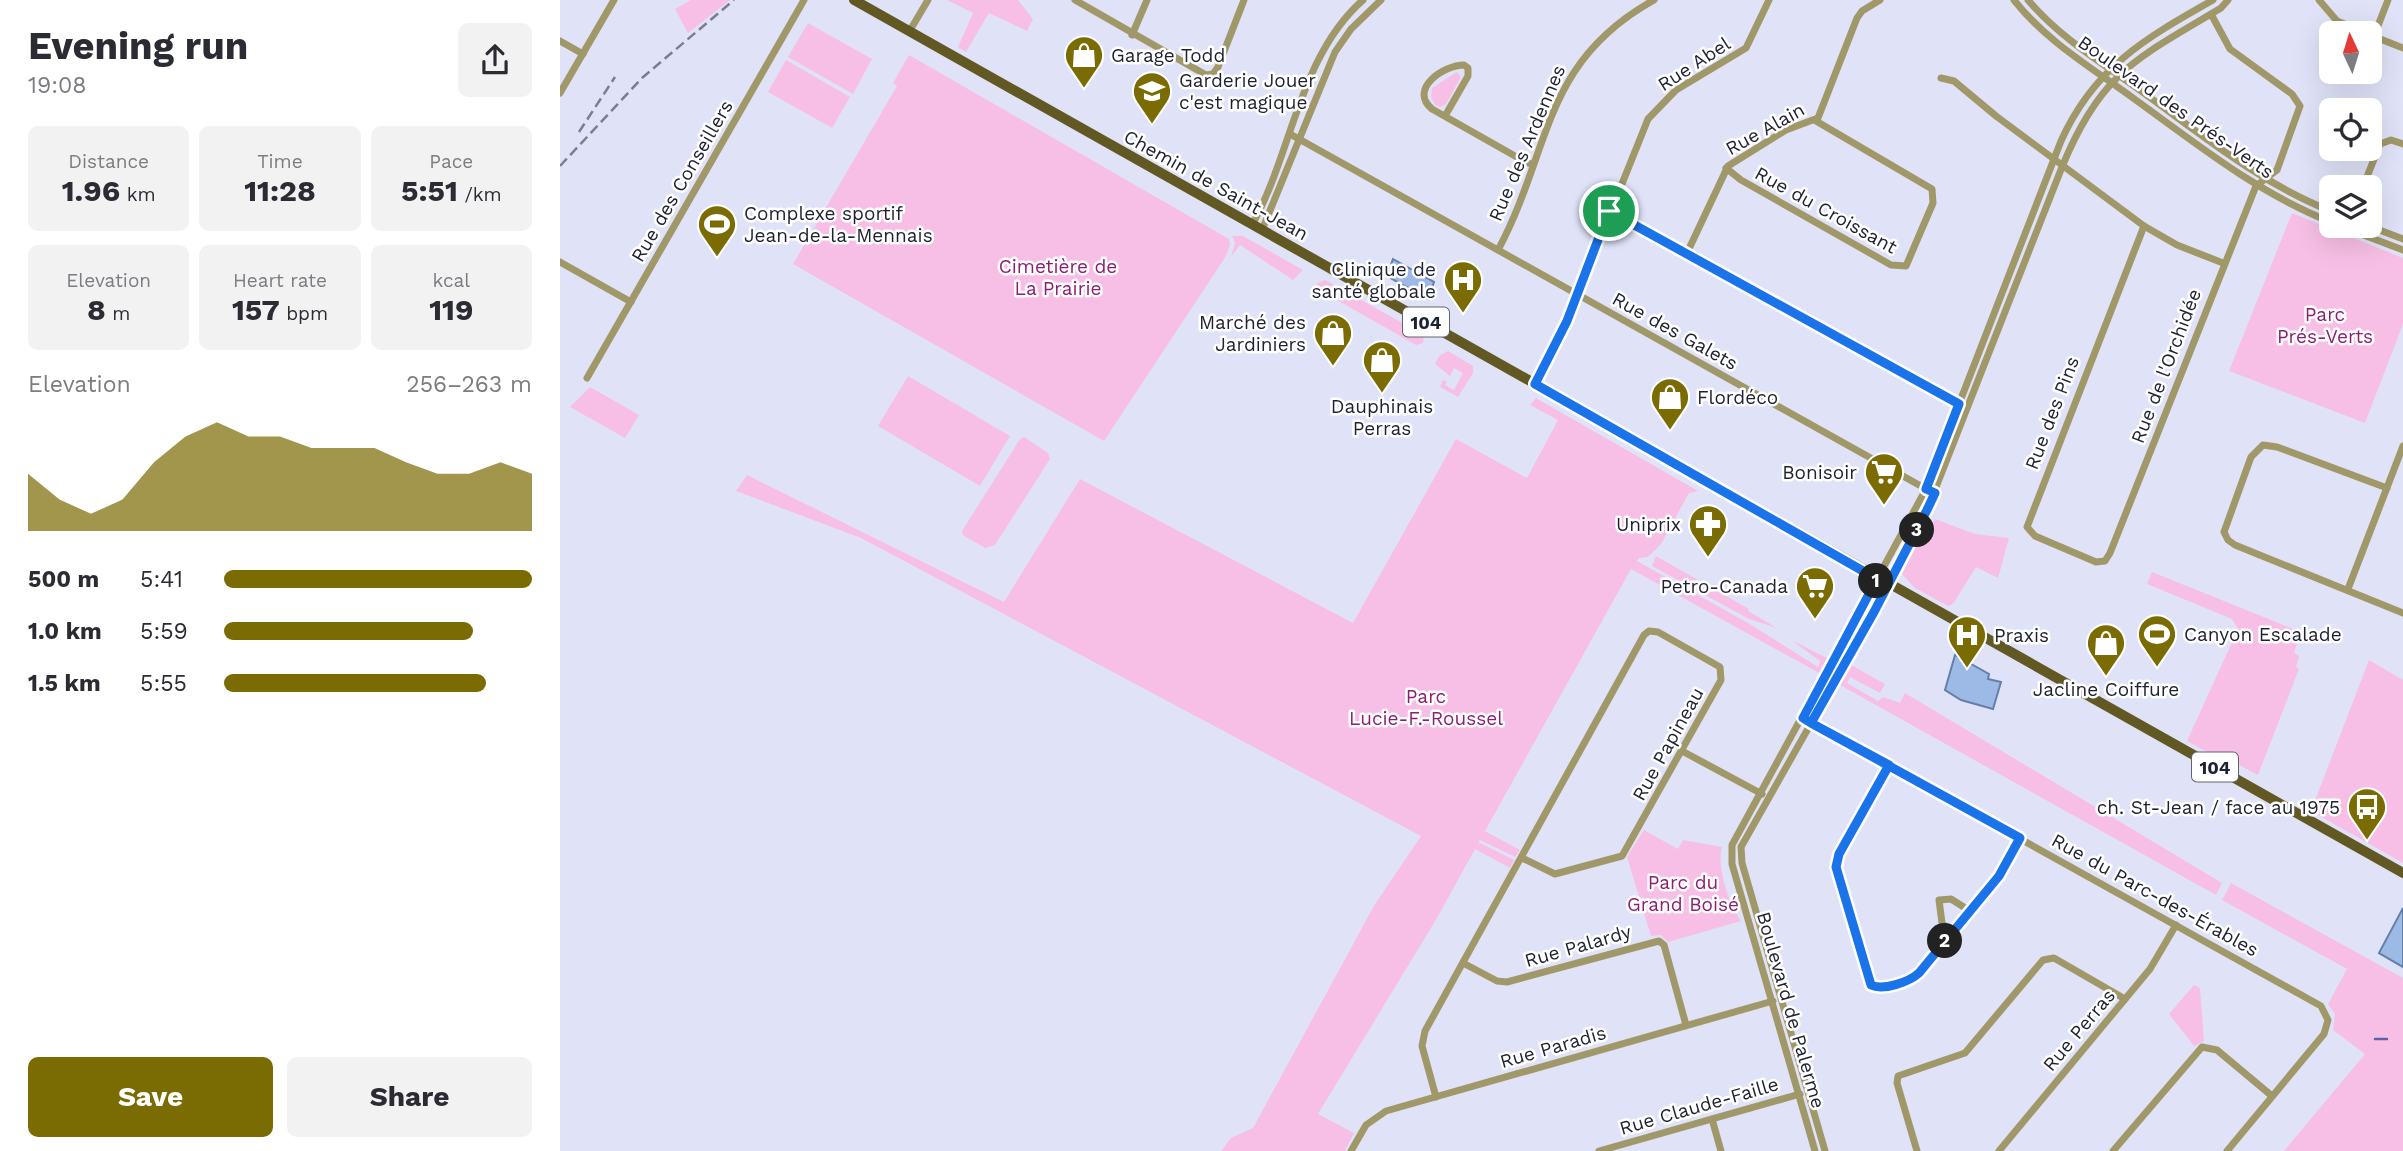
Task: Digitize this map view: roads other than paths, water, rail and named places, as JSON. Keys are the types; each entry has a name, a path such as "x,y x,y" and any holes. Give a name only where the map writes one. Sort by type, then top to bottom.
{"main road":[{"name":"Chemin de Saint-Jean","path":"854,0 1882,582 2403,873"}],"street":[{"path":"560,93 614,0"},
{"name":"Rue des Conseillers","path":"587,378 804,0"},
{"path":"909,32 928,0"},
{"path":"1075,0 1132,35 1203,74 1210,75 1218,68 1244,0"},
{"path":"1132,35 1147,0"},
{"path":"1257,228 1290,134 1329,41 1363,0"},
{"path":"1257,228 1300,138 1340,44 1362,16 1381,0"},
{"name":"Rue des Ardennes","path":"1498,250 1559,97 1581,60 1612,26 1654,0"},
{"name":"Rue Abel","path":"1535,384 1560,335 1609,211 1652,113 1676,90 1746,48 1769,0"},
{"name":"Rue Alain","path":"1687,253 1726,168 1786,130 1816,121 1857,18 1880,0"},
{"name":"Boulevard des Prés-Verts","path":"2014,0 2043,31 2256,186 2319,216"},
{"name":"Boulevard des Prés-Verts","path":"2028,0 2054,27 2267,180 2319,205"},
{"path":"1882,582 1926,489 2054,160 2075,115 2109,68 2150,36 2213,0"},
{"path":"1882,582 1935,493 2063,167 2085,118 2119,75 2146,51 2211,14 2228,0"},
{"path":"2319,0 2337,21"},
{"path":"2377,21 2388,0"},
{"path":"2211,14 2231,49 2298,101 2298,115 2277,170 2256,186"},
{"path":"2382,40 2403,48"},
{"path":"560,41 583,54"},
{"path":"1445,116 1468,76 1468,68 1464,65 1455,67 1424,87 1425,103 1445,116 1533,164"},
{"path":"1941,78 1954,80 2063,167 2144,226 2176,244 2223,263"},
{"name":"Rue du Croissant","path":"1726,168 1741,180 1891,265 1906,266 1933,203 1932,189 1816,121"},
{"name":"Rue des Galets","path":"1290,134 1935,493"},
{"path":"2367,175 2380,144 2390,139 2403,144"},
{"name":"Rue de l'Orchidée","path":"2108,558 2223,263 2256,186"},
{"path":"1609,211 1968,407"},
{"name":"Rue des Pins","path":"2108,558 2092,561 2035,536 2027,527 2144,226"},
{"path":"2382,231 2403,239"},
{"path":"2373,238 2403,250"},
{"path":"560,262 631,302"},
{"path":"2387,488 2267,444 2253,453 2225,527 2228,540 2403,613"},
{"path":"2348,589 2403,446"},
{"name":"Boulevard de Palerme","path":"1815,1151 1731,859 1734,842 1760,793 1882,582"},
{"name":"Boulevard de Palerme","path":"1825,1151 1741,857 1741,848 1811,723 1882,582"},
{"name":"Rue Papineau","path":"1436,1097 1422,1038 1521,858 1649,631 1658,632 1718,665 1723,673 1622,856 1555,874 1521,858"},
{"name":"Rue du Parc-des-Érables","path":"1803,718 2314,1002 2326,1012 2326,1032 2227,1151"},
{"path":"1682,751 1769,798"},
{"path":"1889,765 1836,863 1871,985 1880,988 1914,977 1999,876 2020,838"},
{"path":"1951,933 1942,923 1939,900 1951,899 1970,911"},
{"name":"Rue Perras","path":"1999,1151 2154,963 2176,925"},
{"name":"Rue Palardy","path":"1463,963 1500,982 1507,982 1659,941 1664,945 1686,1026"},
{"path":"1917,1151 1897,1083 1898,1076 1965,1054 2043,960 2054,958 2125,999"},
{"name":"Rue Paradis","path":"1351,1151 1362,1130 1376,1116 1781,999"},
{"path":"2113,1151 2202,1047 2217,1050 2272,1096"},
{"name":"Rue Claude-Faille","path":"1599,1151 1808,1091"},
{"path":"1712,1119 1721,1151"},
{"path":"1633,1141 1635,1151"}],"waterway":[{"path":"2375,1039 2387,1039"}],"railway":[{"path":"560,166 642,78 734,0"},
{"path":"579,132 615,77"}],"place":[{"name":"Garage Todd","path":"1084,89"},
{"name":"Garderie Jouer c'est magique","path":"1152,125"},
{"name":"Complexe sportif Jean-de-la-Mennais","path":"717,258"},
{"name":"Clinique de santé globale","path":"1463,314"},
{"name":"Marché des Jardiniers","path":"1333,367"},
{"name":"Dauphinais Perras","path":"1382,394"},
{"name":"Flordéco","path":"1670,431"},
{"name":"Bonisoir","path":"1884,506"},
{"name":"Uniprix","path":"1708,558"},
{"name":"Petro-Canada","path":"1815,620"},
{"name":"Canyon Escalade","path":"2157,668"},
{"name":"Praxis","path":"1967,669"},
{"name":"Jacline Coiffure","path":"2106,677"},
{"name":"ch. St-Jean / face au 1975","path":"2367,841"}],"park label":[{"name":"Cimetière de La Prairie","path":"1058,277"},
{"name":"Parc Prés-Verts","path":"2325,325"},
{"name":"Parc Lucie-F.-Roussel","path":"1426,707"},
{"name":"Parc du Grand Boisé","path":"1683,893"}]}
